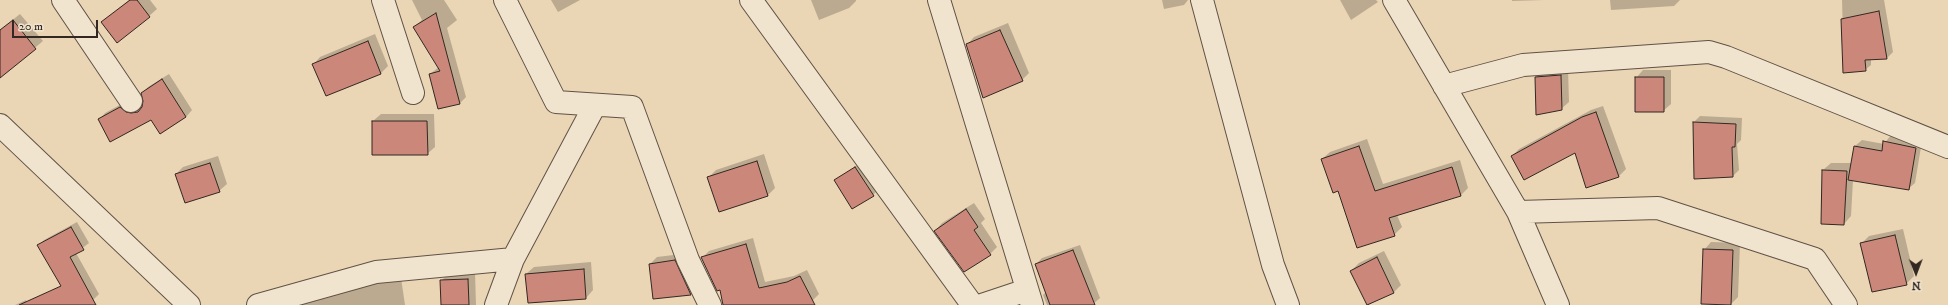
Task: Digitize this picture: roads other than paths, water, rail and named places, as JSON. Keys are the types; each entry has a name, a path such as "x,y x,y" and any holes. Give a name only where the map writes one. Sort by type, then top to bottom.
{"street":[{"path":"63,0 131,101"},
{"path":"384,0 413,92"},
{"path":"505,0 556,102 632,107 688,260 710,305"},
{"path":"751,0 971,303 974,305"},
{"path":"939,0 1029,297 982,305"},
{"path":"1202,0 1274,265 1288,305"},
{"path":"1394,0 1518,212 1558,305"},
{"path":"1444,86 1523,65 1709,52 1726,57 1948,147"},
{"path":"496,305 513,260 595,104"},
{"path":"0,125 189,305"},
{"path":"1518,212 1658,208 1815,259 1846,305"},
{"path":"258,305 376,272 513,260"}]}
